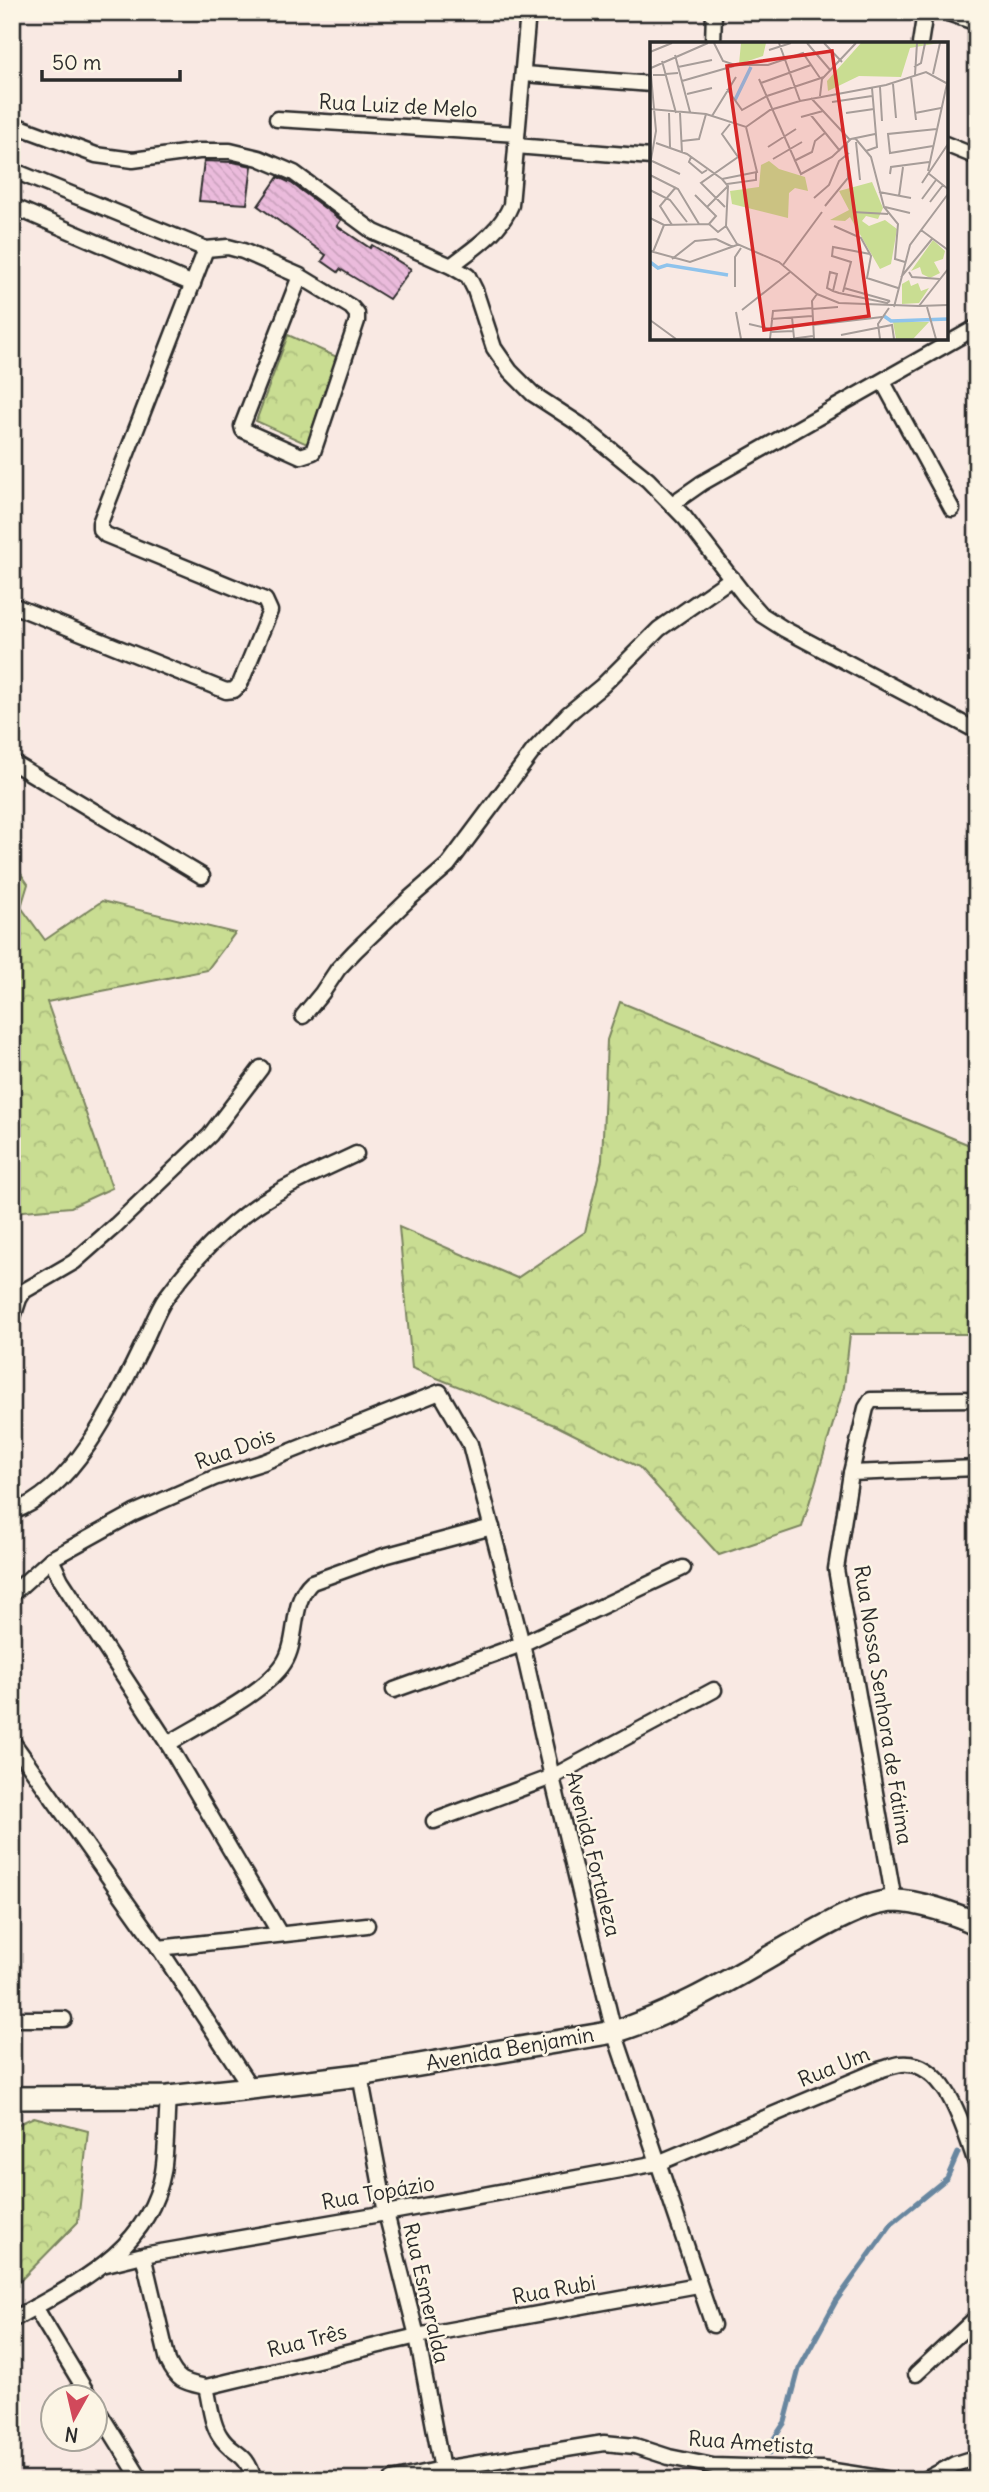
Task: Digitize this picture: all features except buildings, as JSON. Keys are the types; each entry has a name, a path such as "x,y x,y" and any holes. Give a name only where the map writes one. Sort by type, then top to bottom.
{"street":[{"path":"452,266 493,233 506,218 511,205 528,12"},
{"path":"713,42 714,12"},
{"path":"920,42 925,12"},
{"path":"945,12 977,23"},
{"path":"524,74 650,84"},
{"name":"Rua Luiz de Melo","path":"277,119 517,140 650,157"},
{"path":"12,124 96,155 133,160 199,151 230,151 259,158 294,173 374,232 452,266 468,276 494,348 510,372 533,394 579,424 648,480 672,504 762,615 977,731"},
{"path":"947,146 977,158"},
{"path":"12,170 206,248 228,247 243,251 300,276 351,307 357,314 357,321 313,452 300,456 243,430 242,426 300,276"},
{"path":"12,206 193,284"},
{"path":"12,605 226,691 234,690 240,684 270,611 265,600 106,535 100,529 100,523 206,248"},
{"path":"672,504 702,483 977,327"},
{"path":"883,382 952,509"},
{"path":"303,1016 346,960 454,858 534,750 568,714 602,686 659,629 732,578"},
{"path":"12,762 202,876"},
{"path":"12,1321 24,1291 74,1262 106,1234 210,1135 261,1068"},
{"path":"12,1512 24,1508 48,1491 73,1467 113,1403 166,1298 200,1257 239,1221 274,1194 356,1154"},
{"name":"Avenida Fortaleza","path":"440,1392 470,1444 522,1644 614,2032 713,2325"},
{"name":"Rua Dois","path":"12,1594 51,1559 134,1513 214,1478 264,1462 440,1392"},
{"name":"Rua Nossa Senhora de Fátima","path":"894,1901 836,1569 852,1473 866,1408 871,1400 977,1399"},
{"path":"852,1473 977,1468"},
{"path":"168,1744 269,1682 286,1661 294,1638 301,1597 312,1582 384,1556 492,1527"},
{"path":"51,1559 61,1580 168,1744 280,1934"},
{"path":"394,1690 522,1644 683,1568"},
{"path":"434,1821 552,1777 714,1690"},
{"path":"12,1741 159,1948 251,2088"},
{"name":"Avenida Benjamin","path":"12,2098 168,2097 251,2088 360,2075 614,2032 645,2023 691,2001 831,1924 877,1904 909,1902 977,1924"},
{"path":"159,1948 367,1925"},
{"path":"12,2019 64,2018"},
{"name":"Rua Um","path":"658,2163 879,2070 902,2064 919,2067 935,2075 950,2097 977,2166"},
{"name":"Rua Esmeralda","path":"360,2075 386,2213 417,2336 443,2474"},
{"path":"12,2320 69,2289 106,2264 141,2226 155,2201 163,2171 168,2097"},
{"name":"Rua Topázio","path":"106,2264 143,2255 658,2163"},
{"path":"143,2255 168,2361 174,2374 182,2381 206,2387 219,2435 243,2456 250,2466 254,2480"},
{"name":"Rua Rubi","path":"417,2336 698,2285"},
{"path":"35,2307 82,2384"},
{"path":"916,2374 977,2317"},
{"name":"Rua Três","path":"206,2387 417,2336"},
{"path":"108,2427 141,2480"},
{"name":"Rua Ametista","path":"392,2480 443,2474 604,2443 635,2446 669,2458 713,2466 821,2469 892,2480"},
{"path":"925,2480 955,2464 977,2457"}],"green space":[{"path":"288,335 337,357 307,444 256,421"},
{"path":"12,861 28,884 21,907 45,940 102,901 235,933 207,970 47,1002 112,1188 71,1207 12,1212"},
{"path":"620,1002 977,1148 977,1334 850,1334 844,1387 802,1527 719,1555 639,1467 557,1426 412,1368 399,1227 517,1278 585,1232 602,1160 607,1040"},
{"path":"34,2117 88,2131 78,2222 12,2289 12,2127"}],"waterway":[{"path":"974,2118 977,2111"},
{"path":"770,2453 769,2446 785,2422 799,2369 836,2301 893,2222 947,2178 958,2153"}]}
